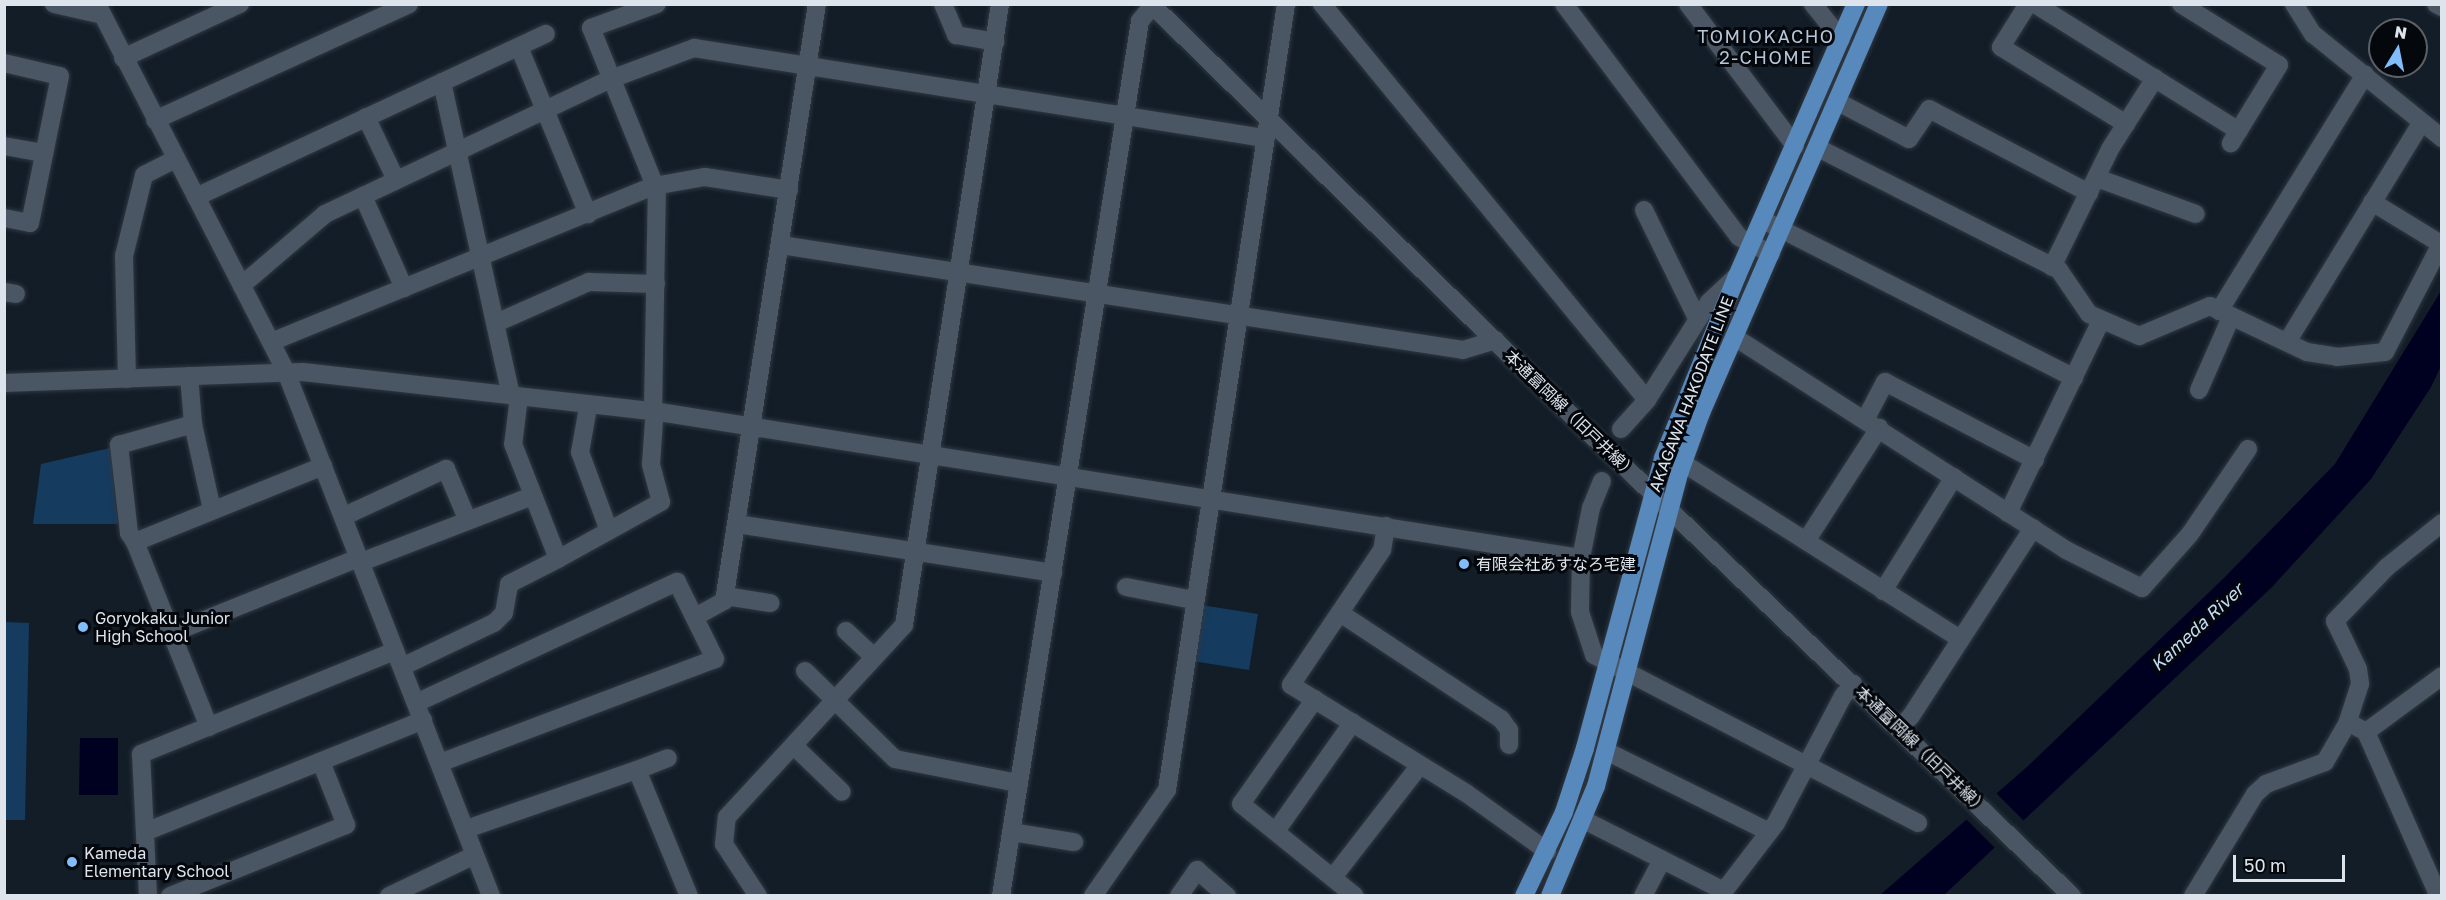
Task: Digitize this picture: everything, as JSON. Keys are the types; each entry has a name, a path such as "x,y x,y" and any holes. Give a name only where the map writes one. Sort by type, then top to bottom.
{"main road":[{"name":"AKAGAWA HAKODATE LINE","path":"1524,896 1547,852 1585,748 1652,494 1737,276 1856,4"},
{"name":"AKAGAWA HAKODATE LINE","path":"1550,896 1584,820 1606,751 1683,463 1879,4"}],"street":[{"path":"54,4 100,10 286,372 323,466 364,558 395,651 491,896"},
{"path":"123,58 240,4"},
{"path":"155,120 409,4"},
{"path":"410,663 494,623 504,613 509,584 661,502 651,464 656,284 654,186 591,28 657,4"},
{"path":"694,617 724,601 817,4"},
{"path":"943,4 956,35 994,42"},
{"path":"758,896 724,844 728,817 904,625 1000,4"},
{"path":"1092,896 1167,790 1193,600 1286,4"},
{"path":"1322,4 1647,400"},
{"path":"1564,4 1739,237 1771,254"},
{"path":"1688,4 1795,146"},
{"path":"1813,4 1841,39"},
{"path":"2028,4 2001,47 2126,124"},
{"path":"2035,4 2155,78 2235,137 2279,65 2181,4"},
{"path":"2294,4 2313,34 2442,138"},
{"path":"2436,4 2442,7"},
{"path":"1001,896 1140,21 1152,5"},
{"name":"本通富岡線（旧戸井線）","path":"1152,5 1652,494 1971,796 2072,896"},
{"path":"196,197 546,34"},
{"path":"519,47 588,214"},
{"path":"242,285 326,214 611,79 694,48 1265,138"},
{"path":"4,63 60,76 42,153 30,223 4,218"},
{"path":"2199,390 2225,314 2365,75"},
{"path":"2052,267 2126,124 2155,78"},
{"path":"442,82 479,258 515,400 513,444 558,559"},
{"path":"1838,102 1909,139 1929,109 2093,185 2196,214"},
{"path":"366,117 396,180"},
{"path":"2287,342 2421,123"},
{"path":"4,146 42,153"},
{"path":"1818,148 2059,270 2089,314 2101,321 2139,336 2210,306 2307,352 2337,357 2385,352 2441,243 2372,202"},
{"path":"127,379 124,256 144,175 176,159"},
{"path":"271,342 654,186 705,177 789,190"},
{"path":"363,195 404,288"},
{"path":"1644,210 1697,318"},
{"path":"1763,220 2074,378"},
{"path":"781,245 1463,350 1496,340"},
{"path":"1621,429 1647,400 1697,318 1737,276"},
{"path":"496,323 589,282 656,284"},
{"path":"2008,513 2101,321"},
{"path":"1736,338 2066,550 2142,588 2190,534 2248,449"},
{"path":"4,383 286,372 752,426 1581,558"},
{"path":"189,376 193,424 212,510"},
{"path":"1806,541 1872,424 1885,382 2035,460"},
{"path":"587,413 580,452 609,531"},
{"path":"193,424 119,445 129,533 135,542 209,727"},
{"path":"1683,463 1960,639"},
{"path":"135,542 323,466"},
{"path":"351,513 446,469 468,521"},
{"path":"1883,591 1954,477"},
{"path":"1602,481 1591,508 1578,586 1583,627 1594,655 1918,823"},
{"path":"172,633 364,558 532,496"},
{"path":"2193,896 2255,794 2266,784 2325,762 2348,722 2360,684 2358,669 2335,621 2387,567 2442,523"},
{"path":"737,524 1053,573"},
{"path":"1386,526 1382,550 1291,685 1420,765 1547,852"},
{"path":"1898,729 1911,716 2032,528"},
{"path":"416,703 677,582 715,659 440,763"},
{"path":"1126,587 1193,600"},
{"path":"725,596 770,603"},
{"path":"1340,613 1501,719 1509,730 1509,745"},
{"path":"846,631 874,657"},
{"path":"148,896 141,754 395,651"},
{"path":"805,671 895,759 1012,782"},
{"path":"2366,732 2440,683"},
{"path":"1584,820 1724,891 1769,832 1807,766 1843,696 1853,684"},
{"path":"1316,699 1241,804 1334,876 1356,896"},
{"path":"145,832 423,720"},
{"path":"1276,831 1353,722"},
{"path":"2348,722 2366,732 2436,890 2442,887"},
{"path":"794,746 842,792"},
{"path":"1606,751 1769,832"},
{"path":"475,826 668,758"},
{"path":"170,896 346,825 321,762"},
{"path":"1334,876 1420,765"},
{"path":"637,770 688,896"},
{"path":"1012,832 1074,842"},
{"path":"390,895 475,855"},
{"path":"1643,896 1662,860"},
{"path":"1179,896 1197,870 1227,896"}],"shaded area":[{"path":"110,448 118,524 33,524 41,464"},
{"path":"1201,605 1258,614 1249,670 1192,661"},
{"path":"5,622 29,623 25,820 5,820"}],"water":[{"name":"Kameda River","path":"2441,291 2441,366 2431,387 2371,479 2271,588 1944,895 1879,896 2028,766 2224,578 2335,464"},
{"path":"80,738 118,738 118,795 79,795"}],"pier":[{"path":"1994,791 2027,824 1998,851 1964,817"}],"place":[{"name":"有限会社あすなろ宅建","path":"1464,564"},
{"name":"Goryokaku Junior High School","path":"83,627"},
{"name":"Kameda Elementary School","path":"72,862"}],"district":[{"name":"TOMIOKACHO 2-CHOME","path":"1766,47"}]}
